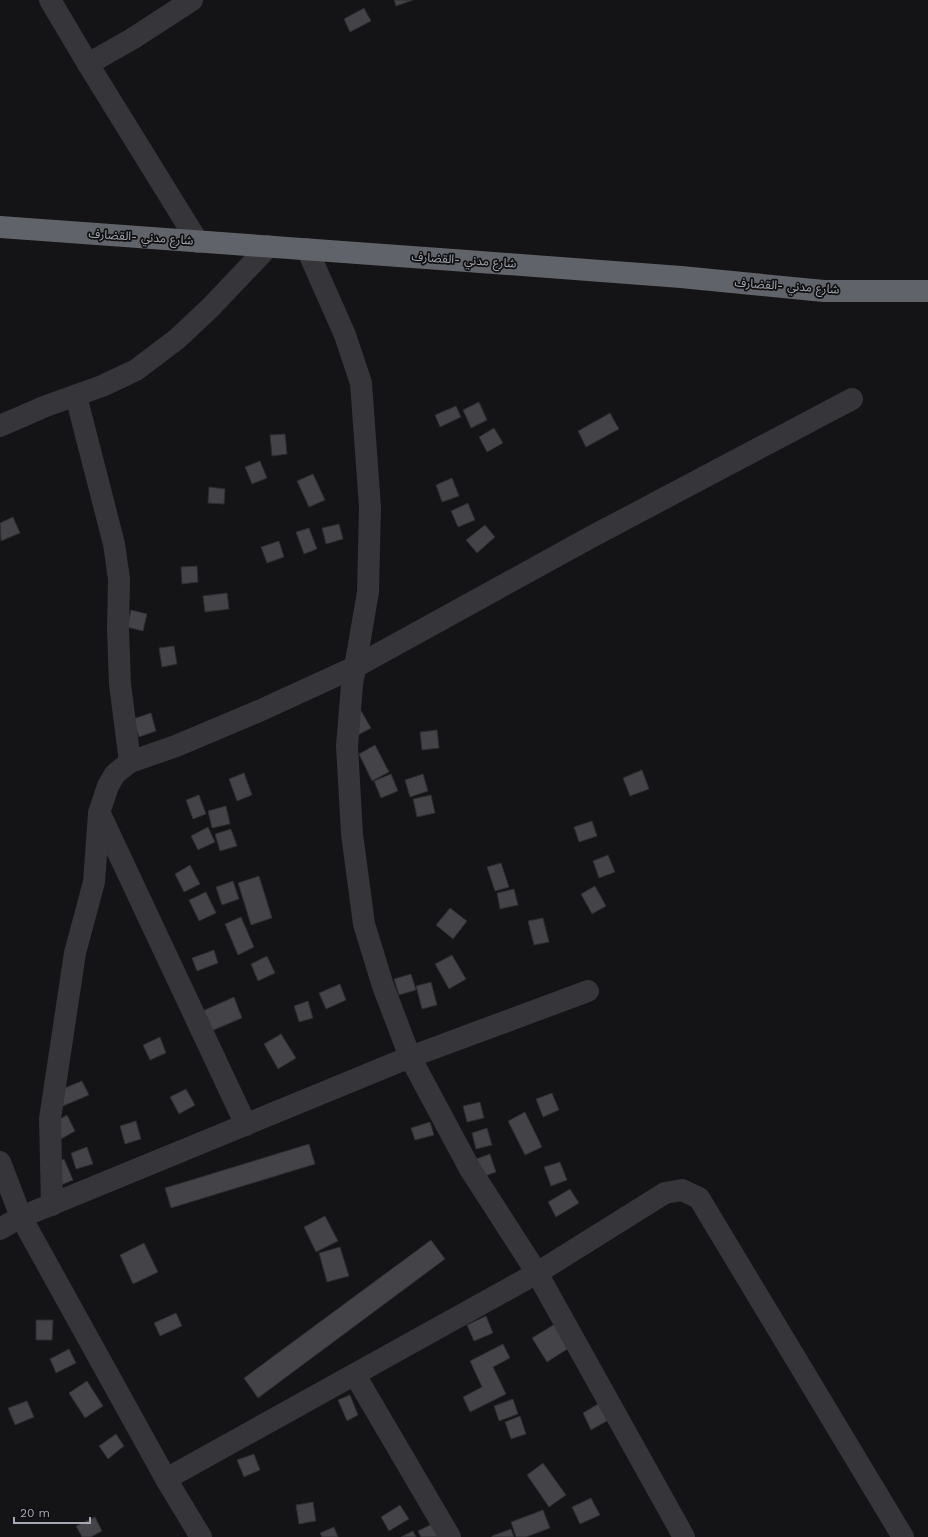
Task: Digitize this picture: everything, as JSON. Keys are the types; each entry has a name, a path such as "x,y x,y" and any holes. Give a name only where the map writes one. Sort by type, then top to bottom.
{"highway":[{"name":"شارع مدني -القضارف","path":"0,227 681,277 824,291 921,290"}],"street":[{"path":"50,0 198,242"},
{"path":"88,64 132,39 192,0"},
{"path":"0,426 46,406 102,386 136,370 177,339 210,308 269,246"},
{"path":"307,249 345,335 361,383 370,507 368,592 352,685 347,746 352,834 364,924 383,986 410,1057 470,1169 537,1273 684,1537"},
{"path":"76,396 114,544 119,579 118,630 120,684 130,762"},
{"path":"52,1204 50,1119 74,953 94,882 99,813 108,786 115,774 130,762 176,746 252,714 355,667 591,537 852,399"},
{"path":"99,813 246,1125"},
{"path":"0,1229 21,1217 410,1057 588,991"},
{"path":"0,1162 21,1217 166,1479 201,1537"},
{"path":"166,1479 537,1273 665,1193 682,1190 699,1198 903,1537"},
{"path":"355,1375 450,1537"}],"building":[{"path":"394,0 413,0 396,6"},
{"path":"364,8 371,21 350,32 344,19"},
{"path":"479,402 487,420 471,428 463,410"},
{"path":"456,406 461,417 440,427 435,415"},
{"path":"610,413 619,429 586,447 578,431"},
{"path":"494,428 503,443 487,452 479,437"},
{"path":"285,434 287,454 272,456 270,435"},
{"path":"260,461 267,478 252,484 245,467"},
{"path":"313,474 325,500 309,507 297,481"},
{"path":"452,478 459,496 442,502 436,485"},
{"path":"209,487 225,489 224,504 208,503"},
{"path":"468,503 475,520 458,527 451,511"},
{"path":"13,517 20,533 1,541 0,523"},
{"path":"339,524 343,539 326,544 322,528"},
{"path":"485,525 495,537 477,553 466,540"},
{"path":"309,528 317,549 304,554 296,532"},
{"path":"279,541 284,557 267,563 261,547"},
{"path":"197,566 198,582 182,584 181,567"},
{"path":"227,593 229,609 205,612 203,596"},
{"path":"131,610 147,614 143,631 127,627"},
{"path":"174,646 177,664 162,667 159,648"},
{"path":"360,709 371,728 356,736"},
{"path":"151,713 156,731 139,737 133,719"},
{"path":"437,730 439,748 422,750 420,732"},
{"path":"375,745 389,772 372,781 359,754"},
{"path":"642,770 649,789 630,796 623,778"},
{"path":"244,773 252,795 237,801 229,779"},
{"path":"391,774 398,791 381,798 374,781"},
{"path":"423,774 428,791 410,797 405,780"},
{"path":"199,795 206,814 193,819 186,800"},
{"path":"431,795 435,813 417,817 413,799"},
{"path":"226,806 230,824 212,828 208,811"},
{"path":"592,821 597,836 579,842 574,827"},
{"path":"208,827 215,842 198,850 191,836"},
{"path":"231,829 237,846 220,851 215,834"},
{"path":"608,855 615,872 599,878 593,861"},
{"path":"501,863 509,887 495,891 487,867"},
{"path":"190,865 200,884 184,892 175,874"},
{"path":"259,876 272,918 251,925 238,883"},
{"path":"233,881 239,899 222,905 216,887"},
{"path":"595,886 606,906 592,914 581,894"},
{"path":"514,889 518,905 500,909 497,893"},
{"path":"206,892 216,913 199,921 189,900"},
{"path":"450,908 467,921 453,939 436,925"},
{"path":"241,917 254,947 238,955 225,924"},
{"path":"543,918 549,942 534,945 528,921"},
{"path":"214,950 218,963 197,971 192,958"},
{"path":"452,955 466,979 449,989 435,964"},
{"path":"267,956 275,973 258,981 251,964"},
{"path":"411,974 416,990 399,995 394,979"},
{"path":"431,982 437,1005 422,1009 416,986"},
{"path":"340,984 346,1000 326,1009 319,993"},
{"path":"234,997 242,1018 197,1037 189,1017"},
{"path":"308,1001 313,1018 299,1022 294,1006"},
{"path":"281,1034 296,1058 278,1069 264,1044"},
{"path":"160,1037 166,1053 150,1060 143,1045"},
{"path":"82,1081 89,1095 63,1106 57,1091"},
{"path":"186,1089 195,1105 179,1114 170,1097"},
{"path":"552,1093 559,1110 543,1117 536,1099"},
{"path":"480,1102 484,1118 467,1122 463,1106"},
{"path":"525,1112 542,1147 525,1155 508,1121"},
{"path":"67,1115 75,1131 61,1139 53,1123"},
{"path":"136,1121 141,1139 125,1144 120,1126"},
{"path":"430,1122 434,1135 415,1140 411,1128"},
{"path":"487,1128 492,1145 476,1149 472,1133"},
{"path":"309,1144 315,1164 171,1208 165,1188"},
{"path":"87,1147 93,1164 76,1169 71,1153"},
{"path":"490,1154 496,1172 477,1179 471,1161"},
{"path":"64,1159 73,1180 49,1190 40,1169"},
{"path":"560,1162 567,1180 551,1186 544,1167"},
{"path":"570,1189 579,1203 556,1217 548,1202"},
{"path":"325,1216 338,1241 316,1252 304,1227"},
{"path":"431,1240 445,1259 258,1398 244,1378"},
{"path":"144,1243 158,1272 133,1284 120,1255"},
{"path":"340,1247 349,1276 327,1282 319,1253"},
{"path":"176,1313 182,1326 160,1336 154,1323"},
{"path":"486,1316 493,1333 474,1341 467,1325"},
{"path":"36,1320 53,1320 52,1340 36,1340"},
{"path":"555,1324 569,1348 547,1362 532,1338"},
{"path":"503,1344 510,1358 493,1367 506,1394 470,1412 463,1397 482,1387 470,1361"},
{"path":"69,1349 76,1363 56,1373 50,1359"},
{"path":"87,1381 103,1406 85,1418 69,1393"},
{"path":"350,1395 358,1415 347,1421 338,1400"},
{"path":"513,1399 518,1414 499,1421 494,1406"},
{"path":"27,1401 34,1417 15,1425 8,1408"},
{"path":"603,1401 612,1418 591,1430 583,1413"},
{"path":"520,1416 526,1434 511,1439 505,1422"},
{"path":"116,1434 124,1446 108,1459 99,1446"},
{"path":"254,1454 260,1470 244,1477 237,1460"},
{"path":"543,1463 566,1495 549,1507 527,1475"},
{"path":"591,1498 600,1515 580,1524 572,1507"},
{"path":"313,1502 316,1521 299,1524 296,1505"},
{"path":"400,1505 409,1519 389,1531 381,1517"},
{"path":"543,1510 550,1528 526,1537 516,1537 511,1522"},
{"path":"95,1517 102,1531 91,1537 82,1537 76,1526"},
{"path":"440,1520 445,1537 421,1537 418,1531"},
{"path":"334,1527 338,1537 322,1537 320,1533"},
{"path":"511,1529 514,1537 492,1537 492,1536"},
{"path":"413,1531 416,1537 401,1537"}]}
